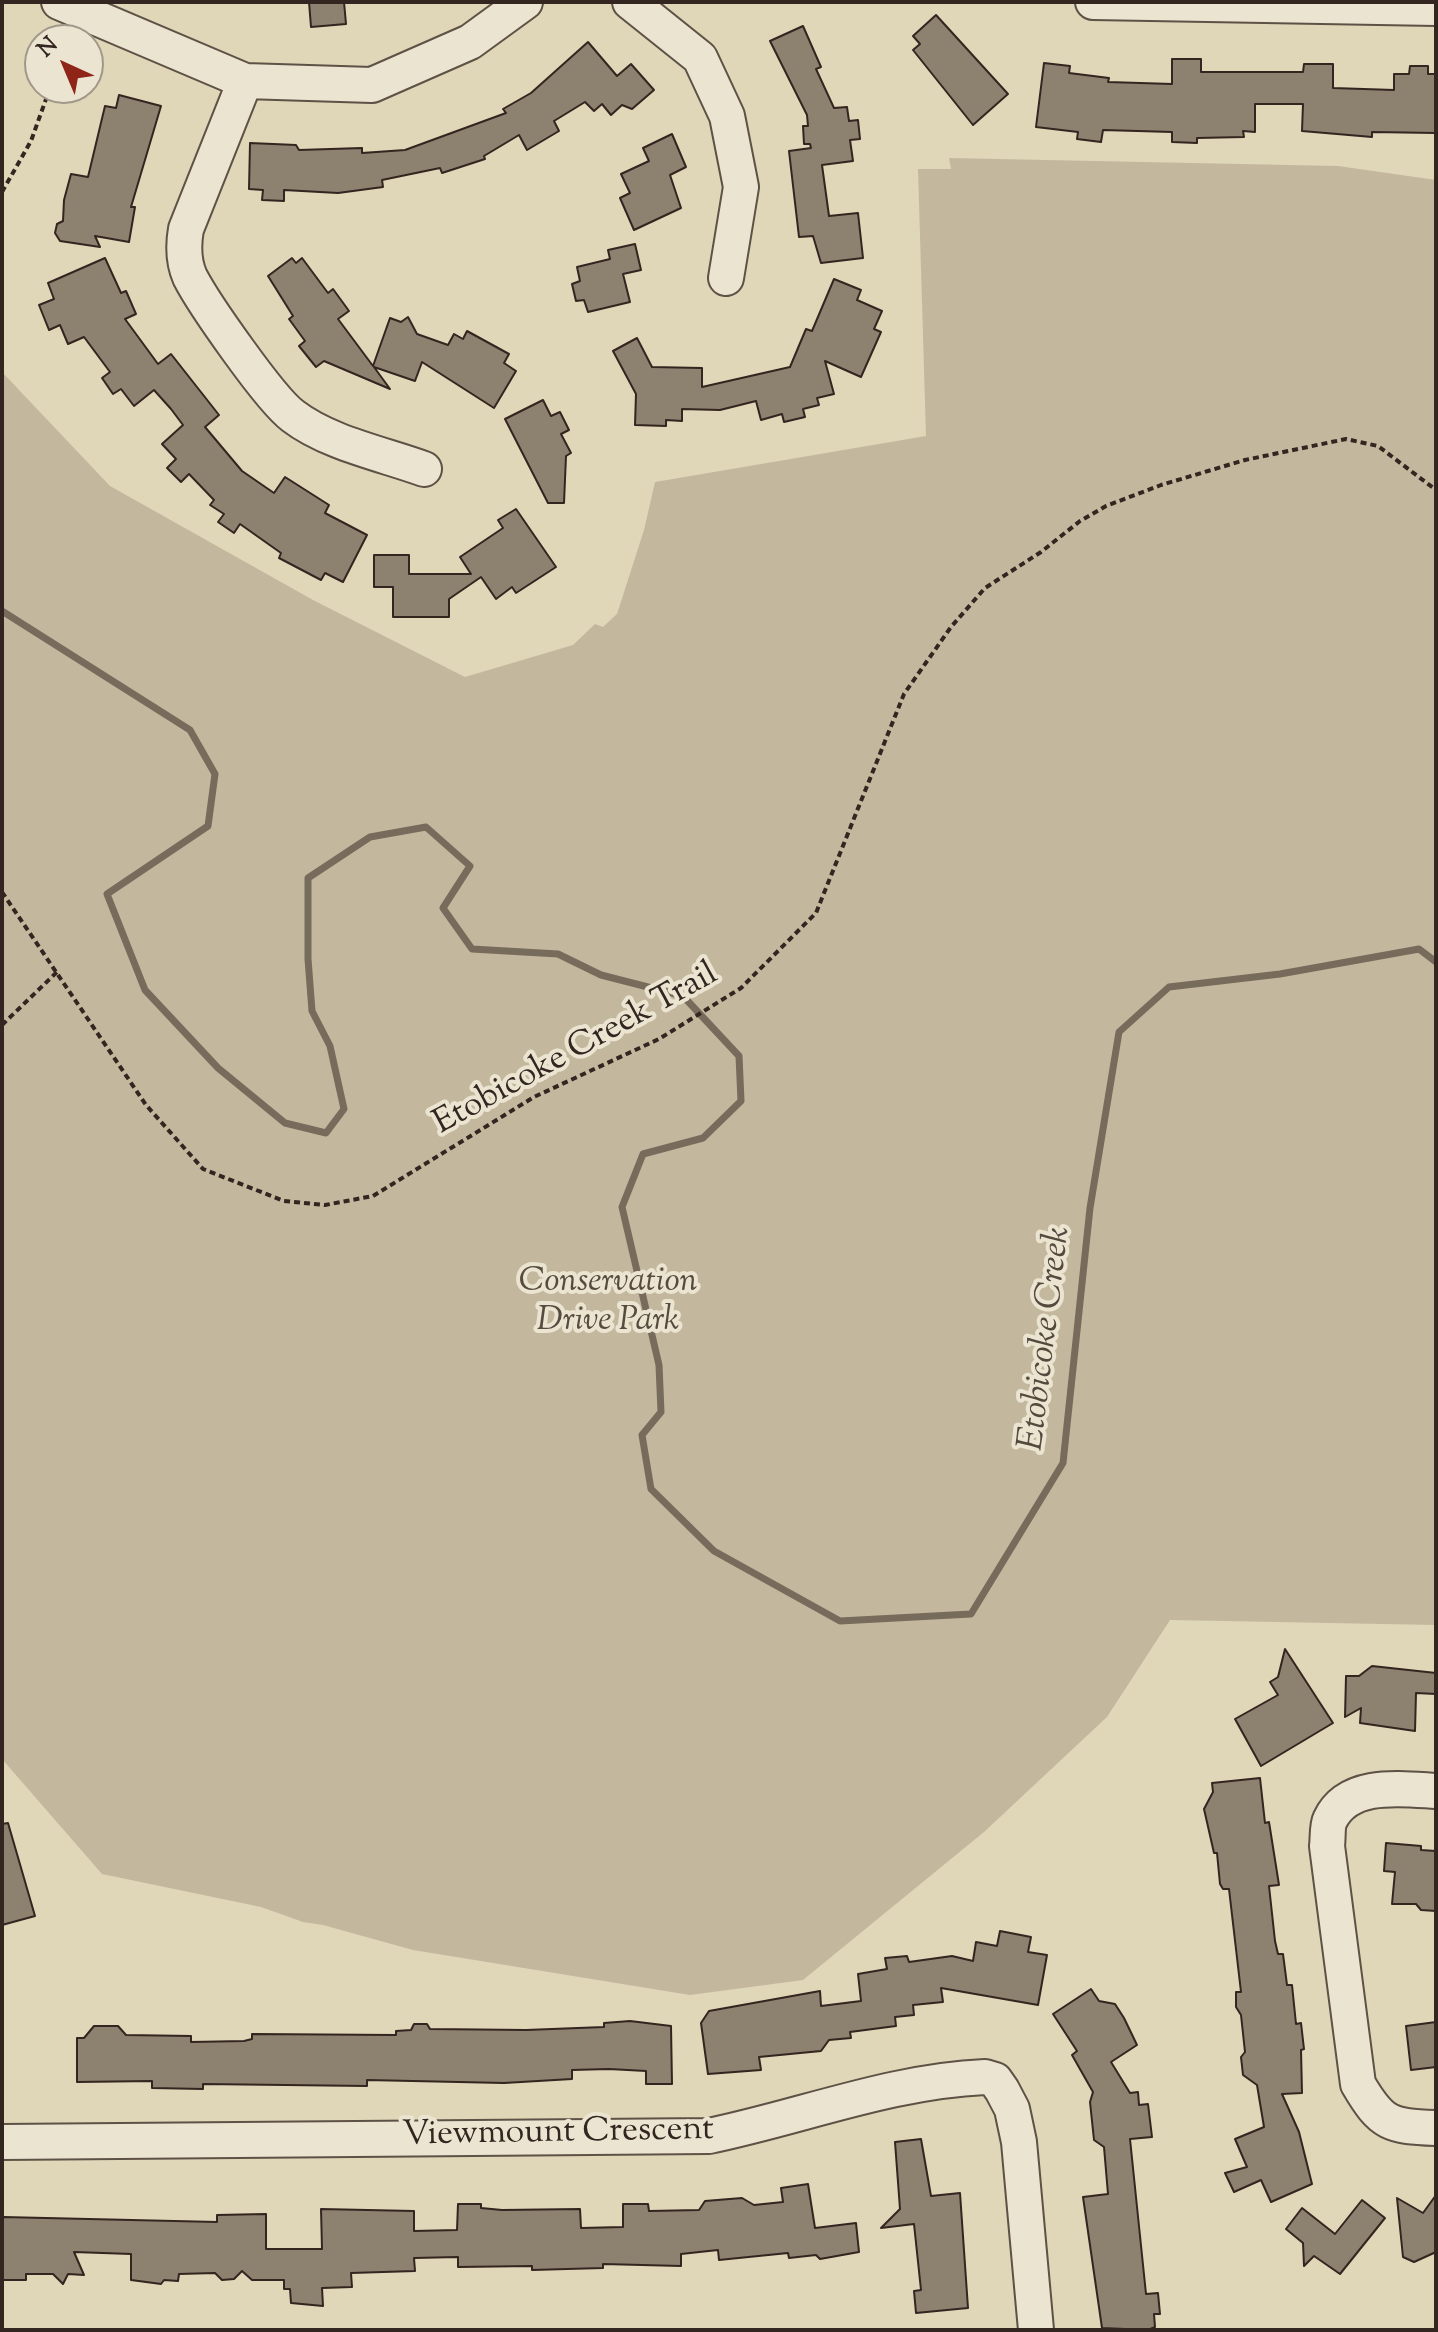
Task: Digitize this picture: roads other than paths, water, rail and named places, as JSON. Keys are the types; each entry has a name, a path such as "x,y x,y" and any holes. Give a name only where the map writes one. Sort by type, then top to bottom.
{"street":[{"path":"59,2 245,81 372,85 470,42 525,2"},
{"path":"630,2 700,58 727,116 741,187 726,278"},
{"path":"1093,2 1436,8"},
{"path":"245,81 186,229 182,249 190,277 273,397 294,417 333,436 424,469"},
{"path":"1436,1791 1382,1788 1355,1794 1330,1820 1327,1846 1358,2084 1375,2114 1402,2126 1436,2128"},
{"name":"Viewmount Crescent","path":"2,2142 709,2136 780,2121 903,2086 985,2077 995,2080 1012,2109 1019,2142 1036,2330"}],"waterway":[{"name":"Etobicoke Creek","path":"2,611 190,730 215,774 208,826 107,894 145,990 218,1068 285,1123 326,1133 344,1109 330,1046 312,1011 308,959 308,878 370,837 426,827 470,866 443,908 472,949 558,954 601,975 683,996 739,1056 741,1101 703,1138 643,1154 622,1207 659,1365 661,1412 642,1435 651,1489 714,1551 840,1621 971,1614 1063,1463 1090,1208 1119,1032 1169,987 1280,974 1419,949 1436,962"}],"park label":[{"name":"Conservation Drive Park","path":"608,1304"}]}
